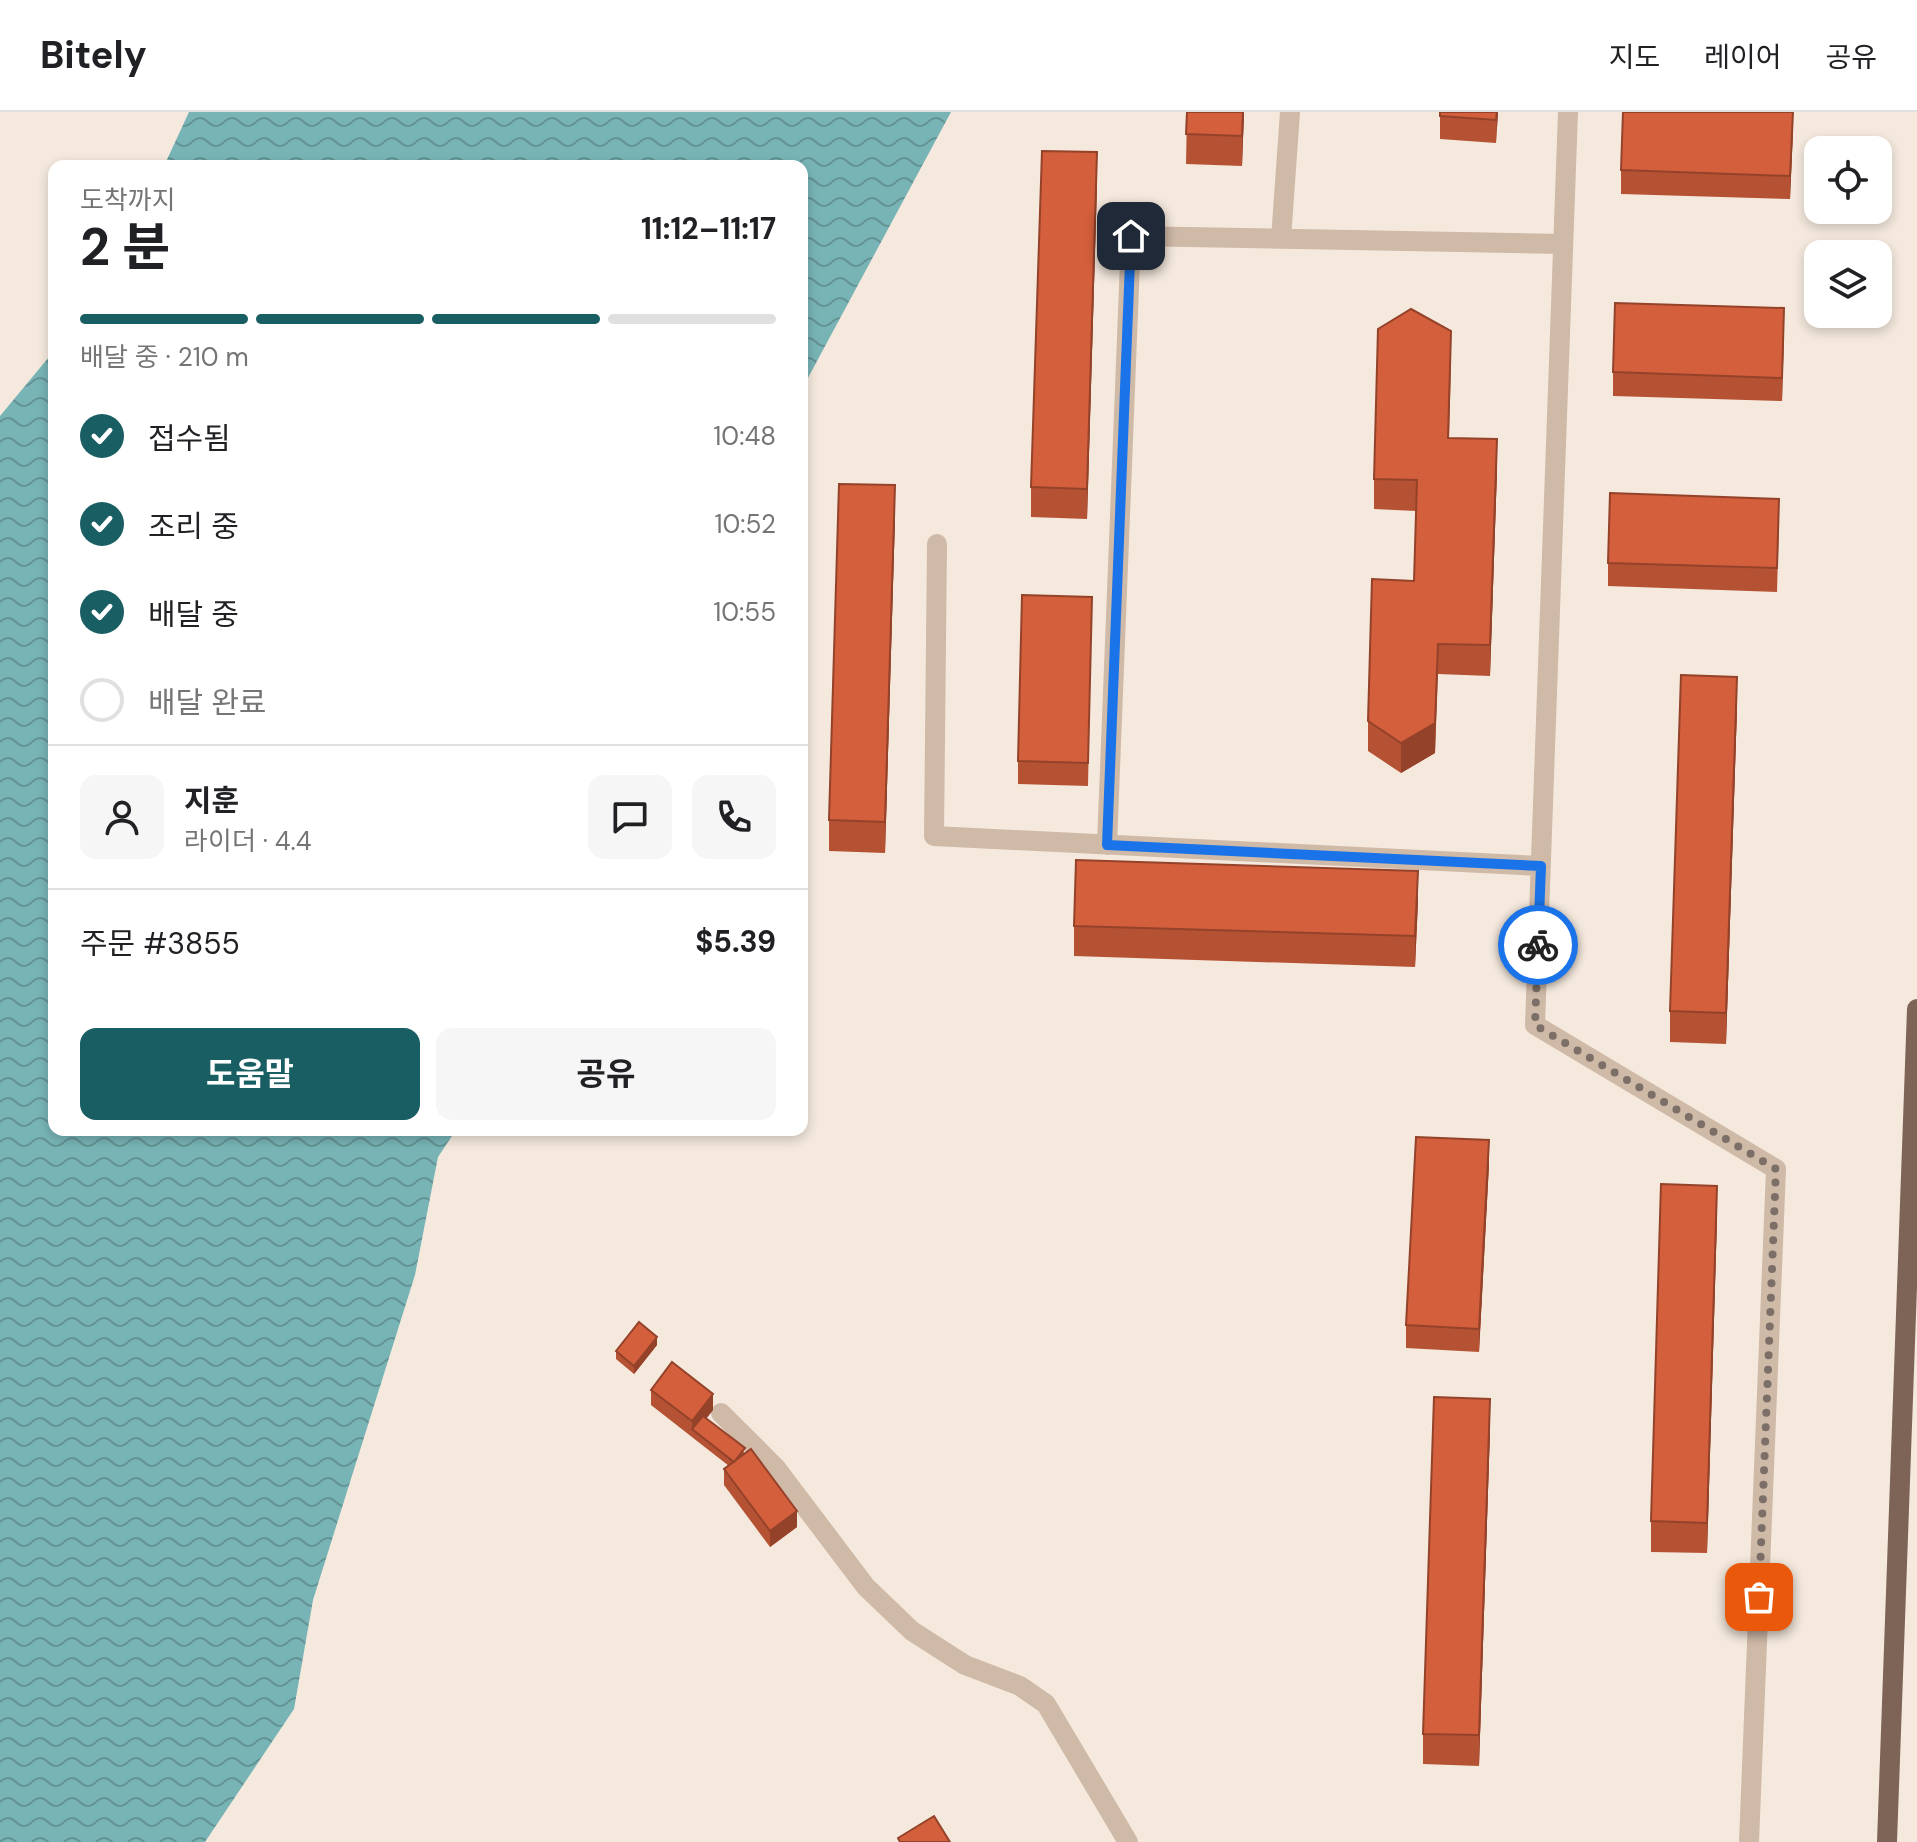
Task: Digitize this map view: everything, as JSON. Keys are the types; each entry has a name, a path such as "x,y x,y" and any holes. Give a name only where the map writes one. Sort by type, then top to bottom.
{"main road":[{"path":"1887,1842 1917,1009"}],"street":[{"path":"1281,239 1290,112"},
{"path":"1568,112 1535,1025 1776,1169 1749,1842"},
{"path":"1107,845 1131,236 1563,244"},
{"path":"937,544 934,836 1541,866"},
{"path":"721,1413 776,1468 866,1587 912,1631 965,1665 1020,1686 1046,1704 1128,1842"}],"water":[{"path":"189,112 951,112 808,378 808,160 167,160"},
{"path":"48,358 48,1136 452,1136 438,1157 415,1275 313,1600 294,1709 205,1842 0,1842 0,416"}],"building":[{"path":"1187,112 1243,112 1242,136 1186,134"},
{"path":"1440,112 1497,112 1496,120 1440,116"},
{"path":"1623,112 1793,112 1790,176 1621,170"},
{"path":"1042,151 1097,152 1087,489 1031,487"},
{"path":"1615,303 1784,308 1782,378 1613,372"},
{"path":"1411,309 1451,331 1448,438 1497,439 1490,645 1438,644 1435,723 1401,743 1368,721 1372,579 1414,581 1417,480 1374,479 1378,329"},
{"path":"839,484 895,485 885,822 829,820"},
{"path":"1610,493 1779,499 1777,568 1608,563"},
{"path":"1022,595 1092,597 1088,763 1018,761"},
{"path":"1681,675 1737,677 1726,1013 1670,1011"},
{"path":"1076,860 1418,871 1415,936 1074,926"},
{"path":"1416,1137 1489,1140 1479,1329 1406,1325"},
{"path":"1661,1184 1717,1186 1707,1523 1651,1521"},
{"path":"639,1322 657,1337 634,1366 616,1351"},
{"path":"672,1362 713,1394 692,1421 651,1390"},
{"path":"1434,1397 1490,1399 1479,1735 1423,1734"},
{"path":"703,1416 745,1448 734,1462 692,1429"},
{"path":"751,1449 797,1511 770,1531 724,1469"},
{"path":"934,1816 950,1842 900,1842 898,1838"}],"way so far":[{"path":"1538,945 1535,1025 1776,1169 1759,1597"}],"route":[{"path":"1131,236 1107,845 1541,866 1538,945"}]}
